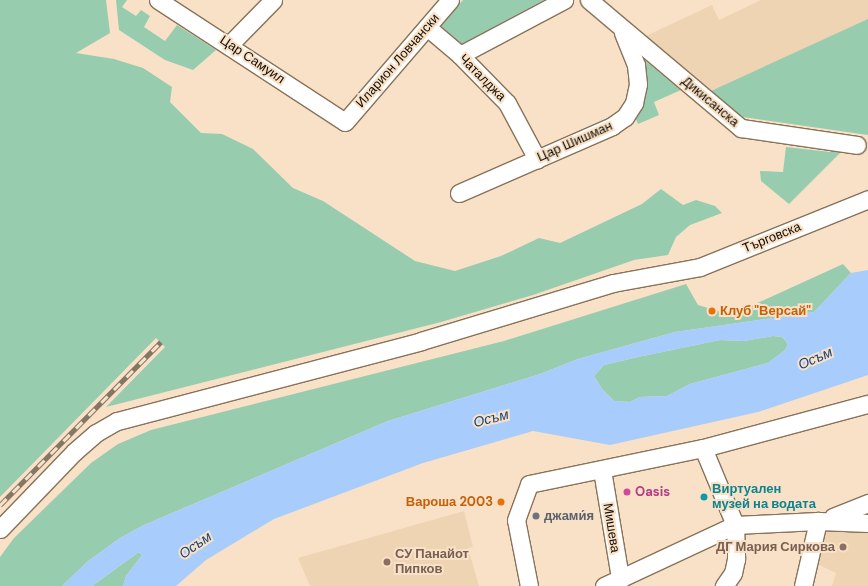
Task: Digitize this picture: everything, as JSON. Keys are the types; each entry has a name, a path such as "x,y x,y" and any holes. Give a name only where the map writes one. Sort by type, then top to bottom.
{"street":[{"name":"Цар Самуил","path":"158,0 345,122"},
{"path":"229,45 274,0"},
{"name":"Иларион Ловчански","path":"345,122 450,0"},
{"path":"460,55 564,0"},
{"name":"Дикисанска","path":"589,0 741,128 857,145"},
{"name":"Чаталджа","path":"427,27 460,55 508,103 537,159"},
{"name":"Цар Шишман","path":"459,193 618,123 631,110 637,94 638,75 633,54 622,28"},
{"name":"Търговска","path":"0,530 74,452 96,433 117,421 421,341 605,285 675,270 700,267 868,200"},
{"path":"529,586 516,520 530,484 703,448 867,404"},
{"path":"703,448 735,525 736,559 733,573 724,586"},
{"name":"Мишева","path":"602,470 619,582"},
{"path":"818,521 868,503"},
{"path":"803,586 818,521"},
{"path":"604,586 619,582 735,525 818,521 868,523"}],"shaded area":[{"path":"761,0 868,0 868,132 863,134 743,117 646,36 712,5 719,20"},
{"path":"464,511 473,547 468,548 479,586 310,586 298,558"},
{"name":"ДГ Мария Сиркова","path":"822,530 868,531 868,586 832,586 836,573 815,563"}],"green space":[{"path":"0,0 106,0 110,33 76,53 114,59 143,68 172,87 170,102 201,133 222,134 253,149 293,188 323,201 415,261 455,271 501,256 539,238 560,243 642,204 661,189 683,205 696,200 715,206 722,213 690,225 676,237 668,255 634,260 533,295 441,322 106,407 165,347 156,338 0,497"},
{"path":"116,0 127,0 122,7 136,16 141,10 150,16 144,27 165,41 177,25 216,50 193,70 165,60 119,30"},
{"path":"463,0 544,0 462,44 442,27 442,23"},
{"path":"868,19 868,135 743,117 711,91"},
{"path":"637,54 681,90 654,102 659,115 638,124 635,117"},
{"path":"836,146 846,147 789,204 761,181 760,171 783,172 786,147 830,152"},
{"path":"843,264 851,273 814,312 675,332 578,359 540,374 388,421 144,525 120,538 87,562 62,586 0,586 0,557 14,538 91,463 118,444 151,430 504,341 686,284 698,305 731,315"},
{"path":"773,336 782,337 788,344 785,350 768,363 690,384 667,396 640,397 630,402 614,401 602,389 594,376 604,365 638,357 720,340 744,341"},
{"path":"139,552 142,555 126,576 123,586 92,586"}],"water":[{"name":"Осъм","path":"868,270 868,375 758,412 610,445 533,431 423,463 274,519 206,560 176,586 123,586 126,576 142,555 139,552 92,586 62,586 87,562 120,538 144,525 388,421 540,374 578,359 675,332 814,312 851,273","holes":["773,336 782,337 788,344 785,350 768,363 690,384 667,396 640,397 630,402 614,401 602,389 594,376 604,365 638,357 720,340 744,341"]}],"railway":[{"path":"0,505 161,342"}],"place":[{"name":"Клуб \"Версай\"","path":"712,311"},
{"name":"Oasis","path":"627,492"},
{"name":"Виртуален музей на водата","path":"704,497"},
{"name":"Вароша 2003","path":"501,502"},
{"name":"джами́я","path":"536,516"},
{"name":"ДГ Мария Сиркова","path":"843,547"},
{"name":"СУ Панайот Пипков","path":"387,562"}]}
